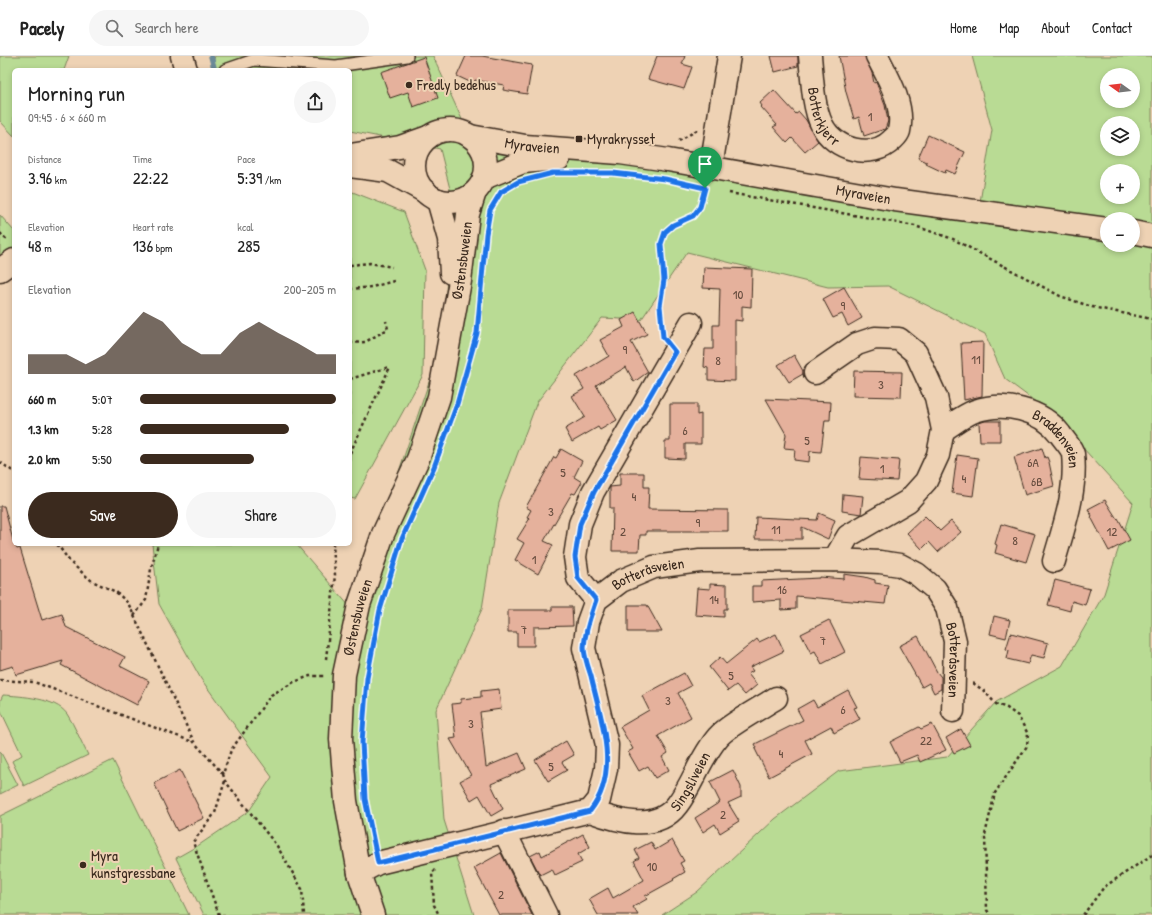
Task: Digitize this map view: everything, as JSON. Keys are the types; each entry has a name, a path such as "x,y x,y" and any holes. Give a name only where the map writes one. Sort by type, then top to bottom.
{"street":[{"path":"182,56 185,68"},
{"path":"711,167 729,56"},
{"name":"Botterkjerr","path":"810,56 816,103 822,125 833,139 849,148 868,152 884,148 899,133 901,115 890,81 877,56"},
{"path":"352,155 400,147 441,131 453,130 470,136 479,145 486,164 480,185 464,200 451,202 432,196 388,171 352,166"},
{"name":"Myraveien","path":"470,136 525,146 620,153 711,167 895,200 1100,228"},
{"path":"428,137 420,147 414,162 418,182 432,196"},
{"name":"Myraveien","path":"480,185 522,162 620,153"},
{"name":"Østensbuveien","path":"373,915 359,873 346,801 337,675 383,534 418,459 439,397 452,330 468,214 480,185"},
{"name":"Østensbuveien","path":"432,196 449,239 452,330"},
{"path":"1140,233 1152,236"},
{"path":"0,270 12,261"},
{"path":"596,600 578,578 575,557 580,524 594,492 691,323"},
{"path":"815,373 857,344 875,338 898,338 916,353 936,397 944,430 938,455 926,481 908,501 848,536 834,560"},
{"name":"Braddenveien","path":"944,430 974,412 1000,407 1028,410 1052,424 1073,452 1074,479 1069,510 1054,561"},
{"name":"Botteråsveien","path":"590,811 598,800 606,769 607,744 584,648 588,622 596,600 621,582 654,566 700,561 834,560 880,562 900,566 917,574 935,589 947,608 952,623 955,641 953,711"},
{"name":"Singsliveien","path":"590,811 612,820 636,823 658,820 676,806 705,753 719,735 776,698"},
{"path":"359,873 378,863 590,811"},
{"path":"504,831 546,915"}],"lane":[{"path":"231,68 254,60 336,66 407,56"}],"path":[{"path":"676,143 704,126 718,125"},
{"path":"568,173 591,173"},
{"path":"698,186 712,189"},
{"path":"675,352 663,337 660,306 664,280 661,244 665,232 673,225 693,216 700,207 705,188"},
{"path":"490,210 501,192"},
{"path":"727,193 914,226 953,240 1060,296 1092,307 1152,319"},
{"path":"352,265 370,263 392,267"},
{"path":"463,383 477,333 483,268"},
{"path":"352,289 372,287 394,281"},
{"path":"352,343 365,342 388,329 386,320"},
{"path":"352,378 390,367 352,449"},
{"path":"0,462 12,471"},
{"path":"59,546 71,563 92,581 116,592 128,603 194,742 224,774"},
{"path":"134,616 146,600 151,569 157,546"},
{"path":"333,546 335,575 325,655 337,675"},
{"path":"363,734 367,678 379,617"},
{"path":"219,915 193,842 215,813 225,781 224,774 230,750 271,695 294,682 310,676 337,675 367,678"},
{"path":"0,680 34,682 194,742"},
{"path":"954,682 972,683 984,691 996,704 1007,708 1018,716 1028,734 1027,746 995,793 985,835 987,910 990,915"},
{"path":"225,781 276,846 302,889 304,915"},
{"path":"1083,915 1104,888 1151,856"},
{"path":"437,869 432,873 434,905 439,915"}],"green space":[{"path":"0,56 69,56 65,68 12,68 12,134 0,121"},
{"path":"215,56 433,56 476,150 595,156 980,202 992,130 972,56 1152,56 1152,915 662,915 697,892 775,819 839,771 947,757 996,702 1062,666 1104,594 1133,503 1052,414 1005,379 985,334 888,286 828,287 687,252 641,320 602,318 537,402 499,503 482,609 436,710 444,820 474,915 204,915 176,858 199,845 249,811 272,777 201,679 159,604 152,546 298,546 350,607 378,534 443,340 452,197 440,149 352,131 352,68 211,68"},
{"path":"352,192 404,212 425,270 423,375 355,499 352,498"},
{"path":"0,215 12,229 12,251 0,260"},
{"path":"3,695 38,699 55,704 67,714 88,755 24,786 12,761 22,755 0,709 0,701"},
{"path":"0,751 18,785 0,794"},
{"name":"Myra kunstgressbane","path":"113,760 189,915 0,915 0,816"}],"building":[{"path":"466,56 482,56 532,65 527,94 503,90 504,85 475,80 474,84 457,76"},
{"path":"657,56 685,56 682,64 692,67 684,89 648,79"},
{"path":"771,56 798,56 798,66 775,72"},
{"path":"839,56 865,56 872,73 874,83 876,82 885,105 888,121 885,129 864,136 859,117 854,119 846,92"},
{"name":"Fredly bedehus","path":"424,57 438,98 413,107 408,92 390,98 381,72"},
{"path":"774,90 796,114 799,112 806,120 818,141 805,152 792,138 787,143 773,127 777,125 761,107 762,106 760,103"},
{"path":"928,135 965,152 955,174 946,170 945,173 926,164 927,162 918,158"},
{"path":"704,267 752,269 751,307 742,306 742,321 735,320 735,381 708,380 708,368 704,367 705,349 713,349 713,325 719,325 720,289 703,288"},
{"path":"844,287 862,318 848,326 842,314 833,318 823,299"},
{"path":"635,312 647,334 631,342 648,372 634,382 626,367 596,385 617,420 600,430 598,427 572,442 565,429 585,417 572,396 584,389 576,376 609,356 600,340 624,327 621,320"},
{"path":"983,342 982,396 964,400 961,343"},
{"path":"794,355 803,371 803,374 789,382 778,365"},
{"path":"854,371 902,372 901,397 853,396"},
{"path":"766,399 831,402 830,420 825,420 821,452 810,451 809,462 794,460 795,449 784,448 786,434"},
{"path":"670,404 697,404 697,415 701,414 701,444 685,444 685,459 665,458 665,441 670,441"},
{"path":"985,421 1000,421 1000,441 980,441 979,423"},
{"path":"1042,448 1045,458 1047,457 1049,462 1054,486 1025,495 1014,457"},
{"path":"561,449 582,461 574,477 582,482 575,494 572,493 544,541 553,545 538,574 515,560 524,543 517,539 530,518 527,517 531,510 526,507 554,457 556,458"},
{"path":"957,455 978,458 973,496 952,493"},
{"path":"861,457 899,460 897,481 859,479"},
{"path":"620,473 644,473 644,487 649,487 648,509 728,510 728,531 646,531 646,535 640,535 639,551 612,551 613,508 610,508 610,487 620,486"},
{"path":"843,494 863,496 861,514 842,511"},
{"path":"1105,500 1117,519 1118,518 1130,540 1109,551 1088,509"},
{"path":"0,506 4,506 12,536 12,546 15,546 17,549 20,548 42,620 62,614 66,627 125,657 120,666 149,681 137,705 61,665 63,661 16,675 13,666 0,670"},
{"path":"819,513 835,520 828,539 802,527 802,539 755,539 756,517 817,520"},
{"path":"925,516 940,531 951,521 961,532 938,552 929,542 922,549 907,533"},
{"path":"1001,524 1035,534 1026,562 995,553 997,545 995,544"},
{"path":"844,574 865,577 875,580 875,583 888,585 885,604 796,596 796,609 781,610 781,600 752,602 752,586 761,586 761,581 820,577 844,579"},
{"path":"1055,580 1090,589 1085,605 1072,601 1070,611 1048,605"},
{"path":"710,584 727,585 727,609 724,609 724,617 695,615 697,588 710,589"},
{"path":"628,605 647,605 662,632 628,632"},
{"path":"552,607 572,607 573,626 534,627 534,646 517,646 517,632 508,632 508,610 552,610"},
{"path":"994,616 1010,620 1006,638 990,634"},
{"path":"829,620 845,652 822,664 815,651 811,653 801,634"},
{"path":"1011,633 1048,643 1044,658 1031,655 1028,664 1007,659 1009,650 1006,649"},
{"path":"776,634 784,651 750,667 753,671 748,674 757,685 745,695 736,685 728,691 709,667 720,657 726,664 757,639 759,642"},
{"path":"918,636 941,677 941,689 934,693 929,683 922,687 899,646"},
{"path":"684,673 691,686 678,693 691,717 658,736 668,753 662,757 669,770 655,778 648,766 639,771 628,752 633,749 620,727 649,710 642,696"},
{"path":"499,689 501,709 480,712 486,767 519,753 526,769 491,784 503,809 491,816 479,795 471,800 460,781 471,775 450,739 456,738 452,704 461,703 461,699 481,697 481,691"},
{"path":"848,690 857,707 854,708 860,719 834,733 831,726 805,740 812,754 769,777 755,749 757,748 755,744 803,720 797,709 813,700 817,707"},
{"path":"932,724 946,750 920,762 917,755 900,762 890,742 919,727 921,729"},
{"path":"961,729 970,745 954,753 946,738"},
{"path":"566,741 574,755 562,762 567,770 548,781 535,760"},
{"path":"180,770 204,818 177,831 154,783"},
{"path":"733,770 741,787 741,797 728,803 739,821 720,833 715,824 703,832 695,818 720,802 710,782"},
{"path":"583,834 590,847 578,854 582,862 555,875 552,869 540,875 530,856 540,851 542,856"},
{"path":"672,840 684,861 680,863 685,872 673,879 674,880 645,896 647,899 633,907 638,915 598,915 589,899 608,888 613,898 644,880 634,861 639,858 635,850 651,842 655,850"},
{"path":"501,853 532,915 499,915 474,868"}],"waterway":[{"path":"211,56 214,68"}],"place":[{"name":"Fredly bedehus","path":"409,85"},
{"name":"Myrakrysset","path":"579,139"},
{"name":"Myra kunstgressbane","path":"83,865"}],"route":[{"path":"553,173 613,173 665,179 705,188 700,207 693,216 673,225 665,232 661,244 664,280 660,306 663,337 675,352 594,492 580,524 575,557 578,578 596,600 588,622 584,648 607,744 606,769 598,800 590,811 378,863 365,799 362,742 367,678 380,610 401,541 434,467 457,404 477,333 486,234 490,210 501,192 518,182 553,173"}]}
